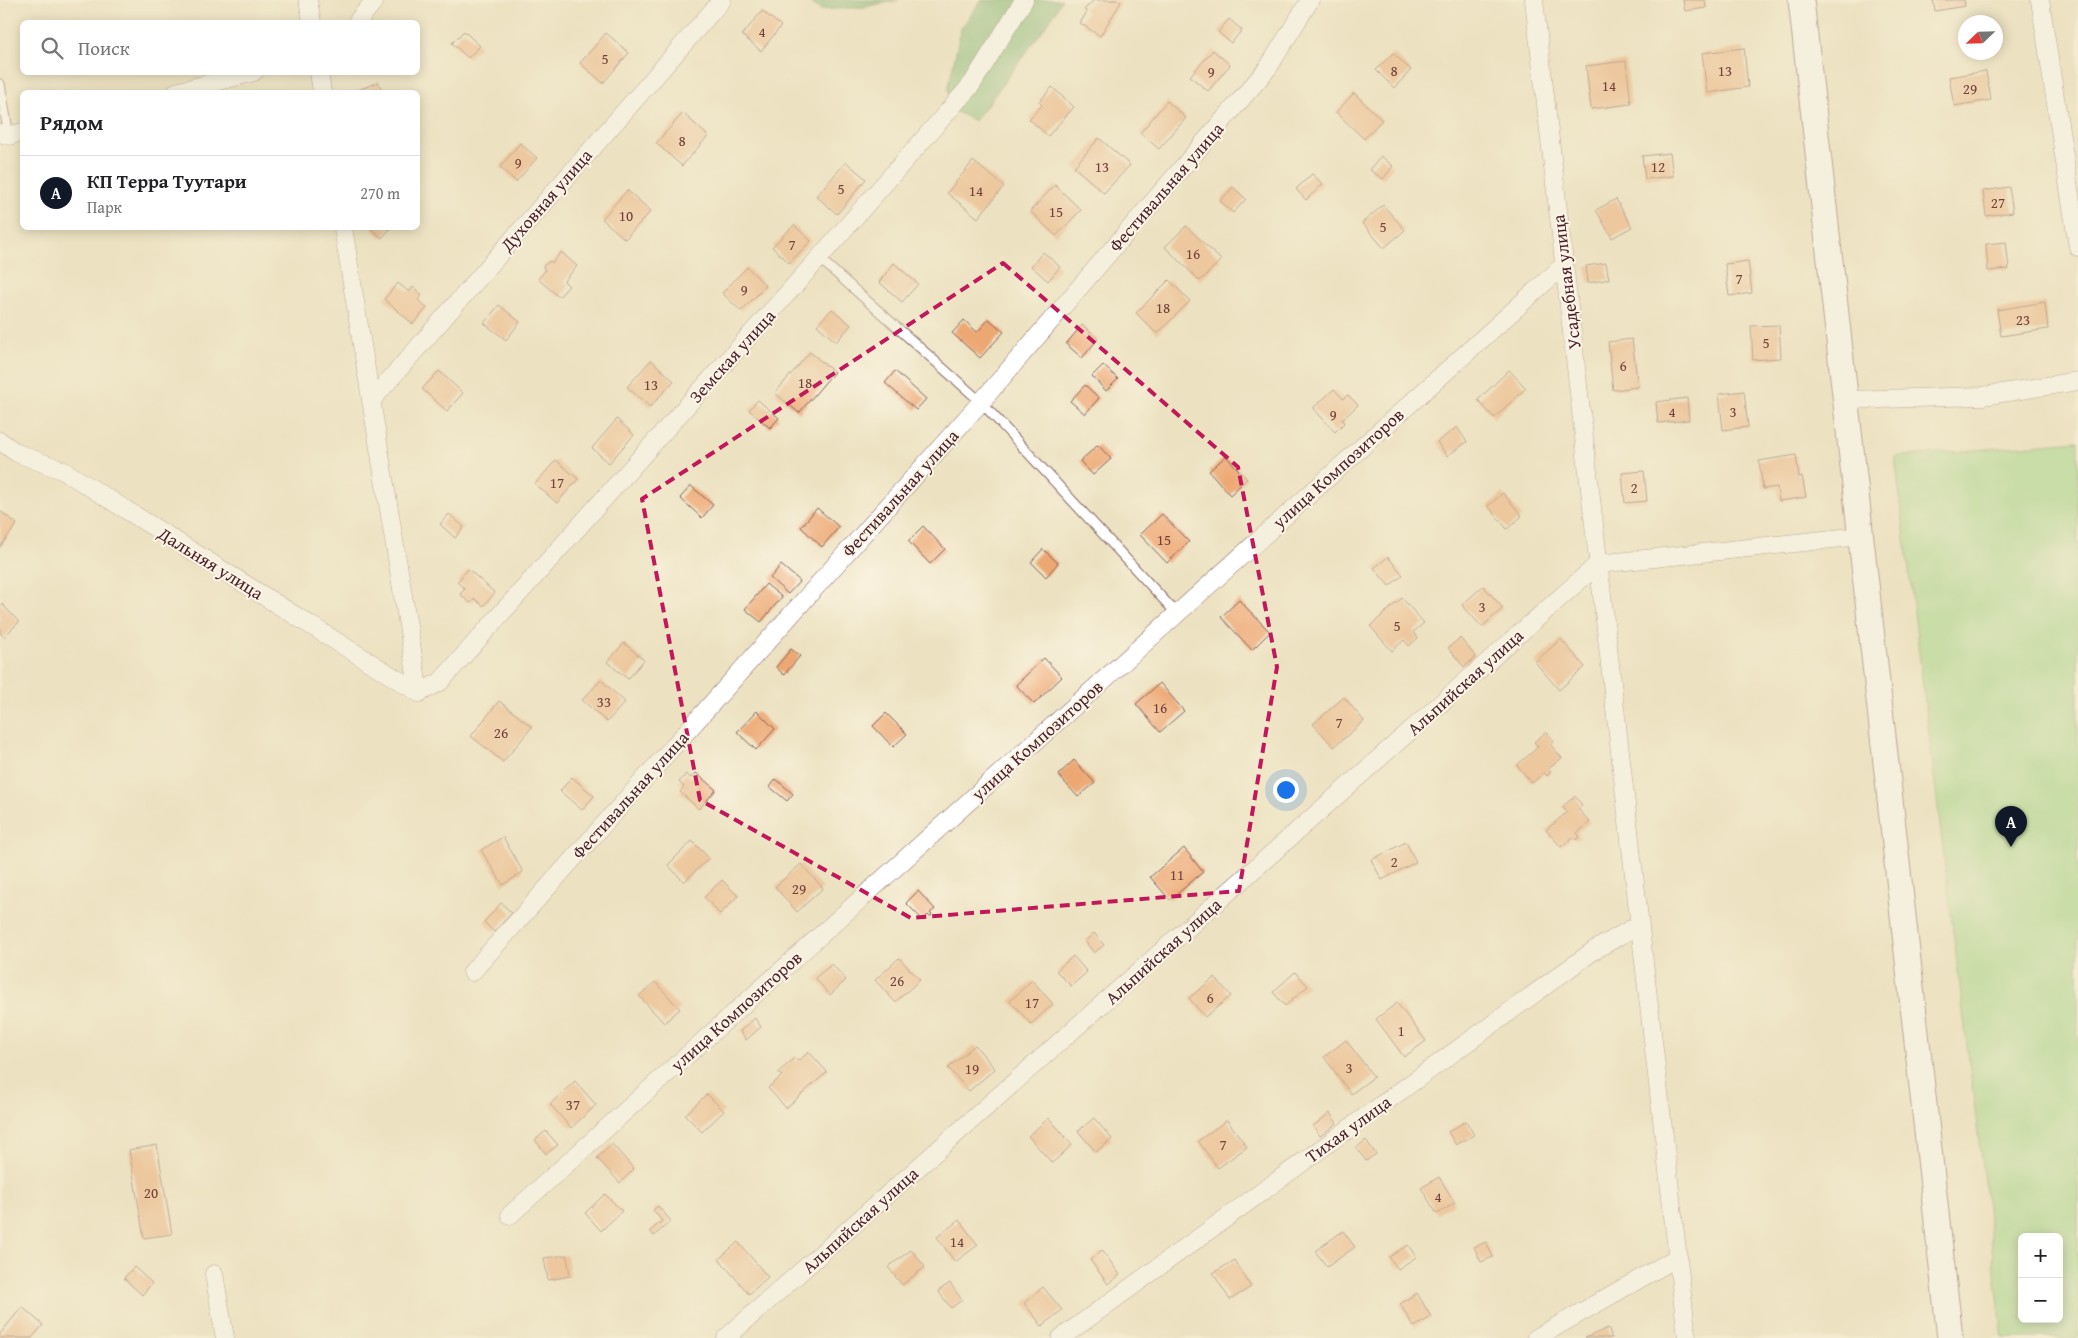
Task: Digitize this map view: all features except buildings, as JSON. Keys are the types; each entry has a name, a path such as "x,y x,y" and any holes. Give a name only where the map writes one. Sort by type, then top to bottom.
{"street":[{"path":"308,0 312,20"},
{"path":"359,20 376,0"},
{"name":"Духовная улица","path":"371,401 722,0"},
{"name":"Земская улица","path":"419,693 440,682 972,84 1024,0"},
{"name":"Фестивальная улица","path":"472,972 981,402 1268,68 1310,0"},
{"name":"Усадебная улица","path":"1534,0 1638,925 1687,1338"},
{"path":"1802,0 1950,1338"},
{"path":"2040,0 2078,247"},
{"path":"184,90 242,75"},
{"path":"319,75 322,90"},
{"path":"343,230 419,693"},
{"name":"улица Композиторов","path":"510,1215 1564,264"},
{"path":"1846,400 1983,396 2078,381"},
{"name":"Дальняя улица","path":"0,441 17,454 64,471 419,693"},
{"path":"1598,564 1861,536"},
{"name":"Альпийская улица","path":"726,1338 1598,564"},
{"name":"Тихая улица","path":"1061,1338 1593,951 1638,925"},
{"path":"1536,1338 1678,1257"},
{"path":"214,1274 225,1338"}],"lane":[{"path":"0,84 10,133"},
{"path":"819,258 981,402 1177,614"}],"highlighted area":[{"path":"1003,263 1238,467 1277,667 1239,891 911,918 700,800 642,499"}],"green space":[{"path":"806,0 899,0 864,7 821,10"},
{"path":"982,0 1062,0 1051,19 975,121 954,111 948,89 961,28"},
{"path":"2078,441 2078,1338 2003,1338 1895,457"}],"place":[{"name":"КП Терра Туутари","path":"2011,847"}]}
